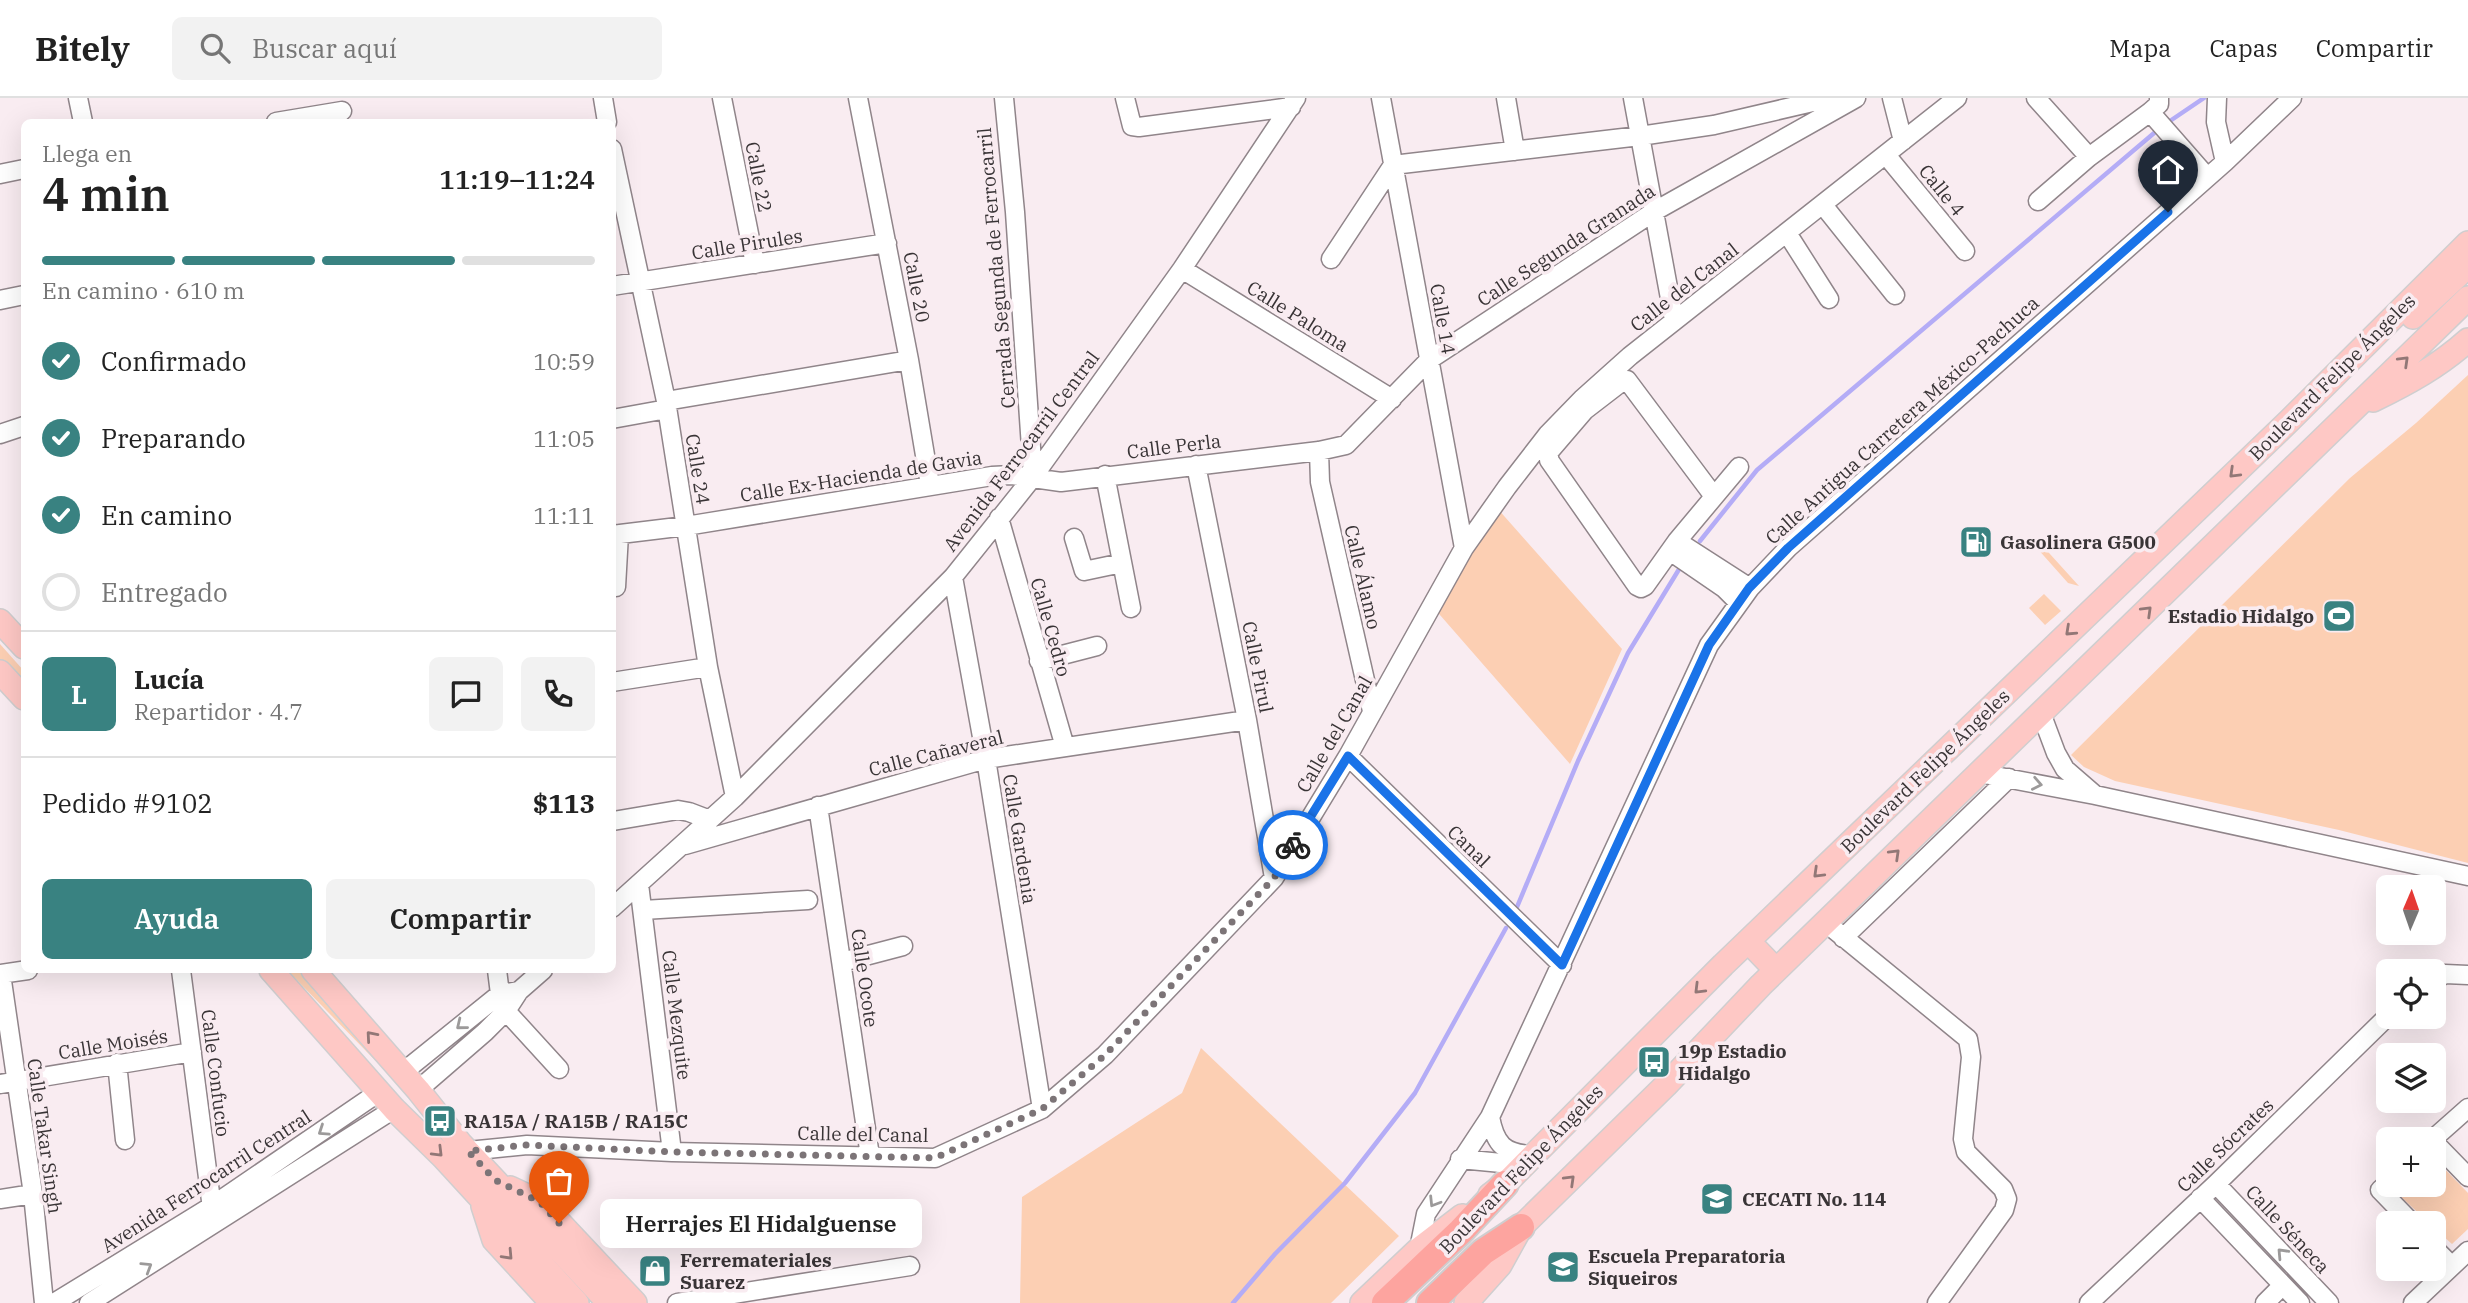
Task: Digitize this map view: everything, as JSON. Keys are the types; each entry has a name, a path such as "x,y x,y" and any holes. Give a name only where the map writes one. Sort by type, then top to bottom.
{"highway":[{"name":"Boulevard Felipe Ángeles","path":"1385,1303 1461,1231 1520,1168"},
{"name":"Boulevard Felipe Ángeles","path":"1430,1303 1483,1252 1521,1227"}],"main road":[{"name":"Boulevard Felipe Ángeles","path":"1520,1168 1748,941 2289,421 2468,243"},
{"name":"Boulevard Felipe Ángeles","path":"1521,1227 1666,1085 1776,970 2350,413 2463,282"},
{"path":"2335,373 2365,362 2463,282"},
{"path":"2350,413 2413,381 2447,359 2468,340"},
{"path":"0,621 21,644"},
{"path":"0,673 21,695"},
{"path":"1748,941 1776,970"},
{"path":"274,973 387,1101 443,1157 534,1221 609,1303"},
{"path":"316,973 468,1151 517,1237 577,1303"},
{"path":"1362,1303 1419,1249 1520,1168"},
{"path":"487,1188 494,1240 552,1303"},
{"path":"487,1188 540,1202 635,1303"},
{"path":"1466,1303 1500,1265 1521,1227"}],"street":[{"path":"78,98 82,119"},
{"path":"603,98 606,119"},
{"name":"Calle 22","path":"722,98 755,264"},
{"name":"Calle 20","path":"858,98 909,360 930,485"},
{"name":"Cerrada Segunda de Ferrocarril","path":"1003,98 1015,212 1033,477"},
{"path":"1125,98 1132,126 1139,128 1294,102"},
{"name":"Calle 14","path":"1381,98 1464,548"},
{"path":"1506,98 1515,151"},
{"path":"1633,98 1674,320"},
{"path":"1331,259 1393,165 1714,125 1830,98"},
{"path":"1844,98 1855,98"},
{"name":"Calle Segunda Granada","path":"1319,451 1346,444 1429,360 1655,211 1855,98"},
{"path":"1892,98 1903,141"},
{"name":"Calle del Canal","path":"468,1151 527,1145 673,1152 935,1158 1042,1109 1105,1055 1274,878 1348,756 1464,548 1548,434 1581,398 1674,320 1958,98"},
{"path":"2036,98 2089,157"},
{"name":"Calle Antigua Carretera México-Pachuca","path":"1419,1249 1426,1213 1490,1117 1709,645 1744,595 1788,548 2225,162 2292,98"},
{"path":"2217,100 2216,122 2225,162"},
{"name":"Avenida Ferrocarril Central","path":"616,904 735,797 953,577 1033,477 1182,269 1294,102"},
{"path":"292,119 342,110"},
{"path":"2038,201 2089,157 2159,113 2207,177"},
{"name":"Calle 4","path":"1886,155 1965,251"},
{"name":"Calle 24","path":"616,167 667,405 708,667 735,797"},
{"path":"0,174 21,170"},
{"path":"1823,205 1895,295"},
{"path":"1787,233 1829,299"},
{"name":"Calle Pirules","path":"616,285 887,243"},
{"name":"Calle Paloma","path":"1182,269 1392,399"},
{"path":"0,300 21,296"},
{"path":"616,418 667,405 909,360"},
{"path":"1713,495 1628,380 1624,380 1584,410 1548,456 1637,586 1641,588 1713,495 1739,467"},
{"path":"0,434 21,427"},
{"name":"Calle Perla","path":"1033,477 1061,482 1319,451"},
{"name":"Calle Álamo","path":"1319,451 1320,482 1372,711"},
{"name":"Calle Pirul","path":"1196,465 1247,720 1274,878"},
{"name":"Calle Ex-Hacienda de Gavia","path":"616,534 686,526 992,475 1033,477"},
{"path":"1105,475 1131,608"},
{"name":"Calle Cedro","path":"999,518 1065,747"},
{"path":"616,534 616,587"},
{"path":"1074,538 1084,571 1122,564"},
{"path":"1673,546 1724,587 1744,595"},
{"name":"Calle Gardenia","path":"953,577 986,758 1042,1109"},
{"path":"1039,662 1097,646"},
{"path":"616,681 708,667"},
{"path":"2041,713 2065,769 2095,795"},
{"name":"Calle Cañaveral","path":"682,846 986,758 1247,720"},
{"name":"Canal","path":"1348,756 1562,965"},
{"path":"1979,773 2095,795 2468,876"},
{"path":"1843,938 2009,778"},
{"name":"Calle Ocote","path":"818,806 870,1156"},
{"path":"616,820 678,810 689,811 710,820"},
{"name":"Calle Mezquite","path":"639,884 673,1152"},
{"path":"643,910 808,900"},
{"path":"1825,922 1968,1039 1971,1057 1963,1139 1966,1152 2003,1189 2007,1199 2004,1210 1937,1303"},
{"path":"842,962 903,946"},
{"path":"0,974 21,971"},
{"name":"Calle Confucio","path":"181,973 213,1215"},
{"path":"498,973 503,1003 559,1069"},
{"path":"402,1073 503,1003 540,973"},
{"name":"Calle Takar Singh","path":"0,974 8,1083 33,1194 44,1303"},
{"path":"2446,974 2468,975"},
{"path":"418,1090 503,1003"},
{"name":"Calle Sócrates","path":"2089,1303 2376,1028"},
{"name":"Calle Moisés","path":"8,1083 192,1052"},
{"path":"117,1063 125,1140"},
{"name":"Avenida Ferrocarril Central","path":"95,1301 213,1215 387,1101"},
{"path":"2446,1129 2468,1108"},
{"path":"1460,1159 1520,1168 1517,1154 1498,1142 1490,1117"},
{"path":"2446,1154 2468,1177"},
{"name":"Calle Séneca","path":"2216,1184 2329,1303"},
{"path":"0,1199 33,1194"},
{"path":"2387,1197 2400,1211"},
{"path":"2200,1198 2300,1303"},
{"name":"Avenida Ferrocarril Central","path":"54,1303 213,1215"},
{"path":"2413,1303 2468,1251"},
{"path":"2446,1260 2452,1266"},
{"path":"677,1303 910,1266"},
{"path":"95,1278 95,1301"},
{"path":"2265,1303 2283,1285"}],"shaded area":[{"name":"Estadio Hidalgo","path":"2468,375 2468,863 2339,830 2115,781 2084,767 2071,755 2350,478"},
{"path":"1497,508 1622,649 1570,764 1433,607"},
{"path":"2040,543 2079,586 2068,583 2036,547"},
{"path":"2044,594 2061,611 2045,625 2029,608"},
{"path":"0,644 21,668 21,685 0,661"},
{"path":"290,973 307,973 405,1091"},
{"path":"1201,1048 1399,1236 1331,1303 1020,1303 1022,1197 1182,1093"},
{"path":"2446,1170 2468,1193 2468,1229 2452,1244 2446,1239 2446,1211 2416,1211 2401,1197 2446,1197"}],"waterway":[{"path":"2167,123 2204,98"},
{"path":"1700,541 1757,470 2160,128"},
{"path":"1517,907 1578,761 1628,653 1681,566"},
{"path":"1233,1303 1275,1254 1345,1183 1415,1093 1506,928"}],"way so far":[{"path":"559,1223 540,1202 495,1180 468,1151 527,1145 673,1152 935,1158 1042,1109 1105,1055 1274,878 1293,845"}],"place":[{"name":"Gasolinera G500","path":"1976,542"},
{"name":"Estadio Hidalgo","path":"2339,616"},
{"name":"19p Estadio Hidalgo","path":"1654,1062"},
{"name":"RA15A / RA15B / RA15C","path":"440,1121"},
{"name":"CECATI No. 114","path":"1717,1199"},
{"name":"Herrajes El Hidalguense","path":"559,1223"},
{"name":"Escuela Preparatoria Siqueiros","path":"1563,1267"},
{"name":"Ferremateriales Suarez","path":"655,1271"}],"route":[{"path":"1293,845 1348,756 1562,965 1709,645 1749,588 1788,548 2168,212"}]}
